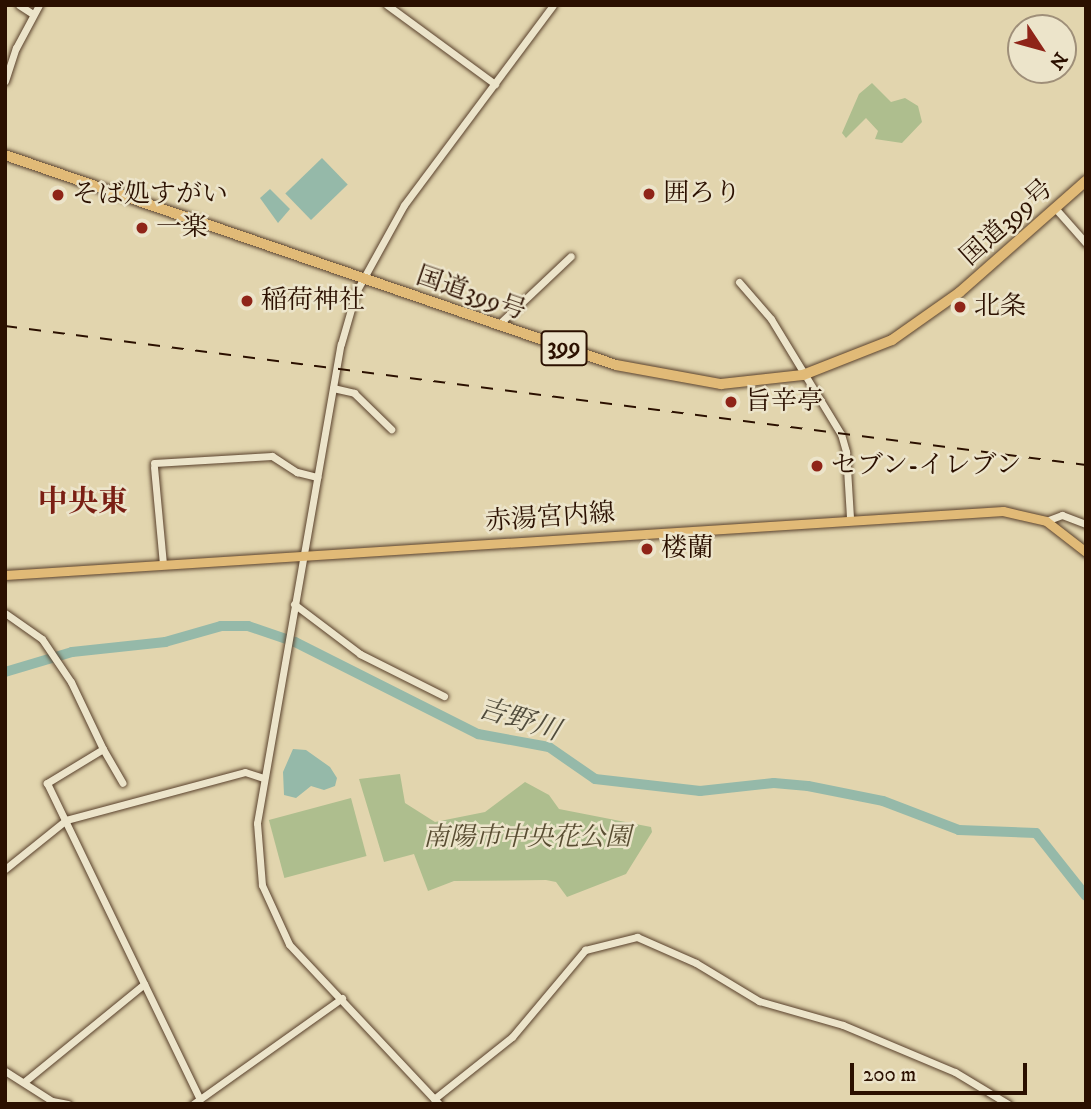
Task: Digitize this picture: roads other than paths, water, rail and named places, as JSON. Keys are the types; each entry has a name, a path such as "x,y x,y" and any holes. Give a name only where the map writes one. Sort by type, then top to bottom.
{"highway":[{"name":"国道399号","path":"5,155 498,326 653,374 721,384 803,376 863,355 929,318 1086,181"}],"main road":[{"name":"赤湯宮内線","path":"5,575 850,518 1003,511 1046,521 1086,552"}],"street":[{"path":"19,5 33,14"},
{"path":"5,81 39,5"},
{"path":"387,5 495,84"},
{"path":"553,5 404,205 362,279 347,318 263,778 256,851 262,885 289,943 437,1101 512,1037 585,950 637,937 668,948 759,1001 843,1025 955,1072 1009,1104"},
{"path":"1055,208 1086,243"},
{"path":"498,326 571,256"},
{"path":"740,282 771,319 803,376 841,434 846,453 850,518"},
{"path":"333,388 354,393 391,429"},
{"path":"163,564 153,465 272,456 297,472 317,477"},
{"path":"1046,521 1062,515 1086,524"},
{"path":"294,604 360,654 444,696"},
{"path":"5,613 42,639 71,682 103,749 123,783"},
{"path":"103,749 47,783 144,984 196,1101 342,998"},
{"path":"5,869 66,820 245,772 263,778"},
{"path":"24,1082 144,984"},
{"path":"5,1071 52,1102 68,1104"}],"waterway":[{"name":"吉野川","path":"5,672 72,652 165,642 221,626 248,626 295,642 478,734 549,747 595,779 700,791 774,783 808,786 883,801 959,830 1036,833 1086,896"}],"railway":[{"path":"5,326 1086,465"}],"place":[{"name":"囲ろり","path":"649,194"},
{"name":"そば処すがい","path":"58,195"},
{"name":"一楽","path":"142,228"},
{"name":"稲荷神社","path":"247,301"},
{"name":"北条","path":"960,307"},
{"name":"旨辛亭","path":"731,402"},
{"name":"セブン-イレブン","path":"817,466"},
{"name":"楼蘭","path":"647,549"}],"district":[{"name":"中央東","path":"83,503"}],"park label":[{"name":"南陽市中央花公園","path":"527,838"}]}
